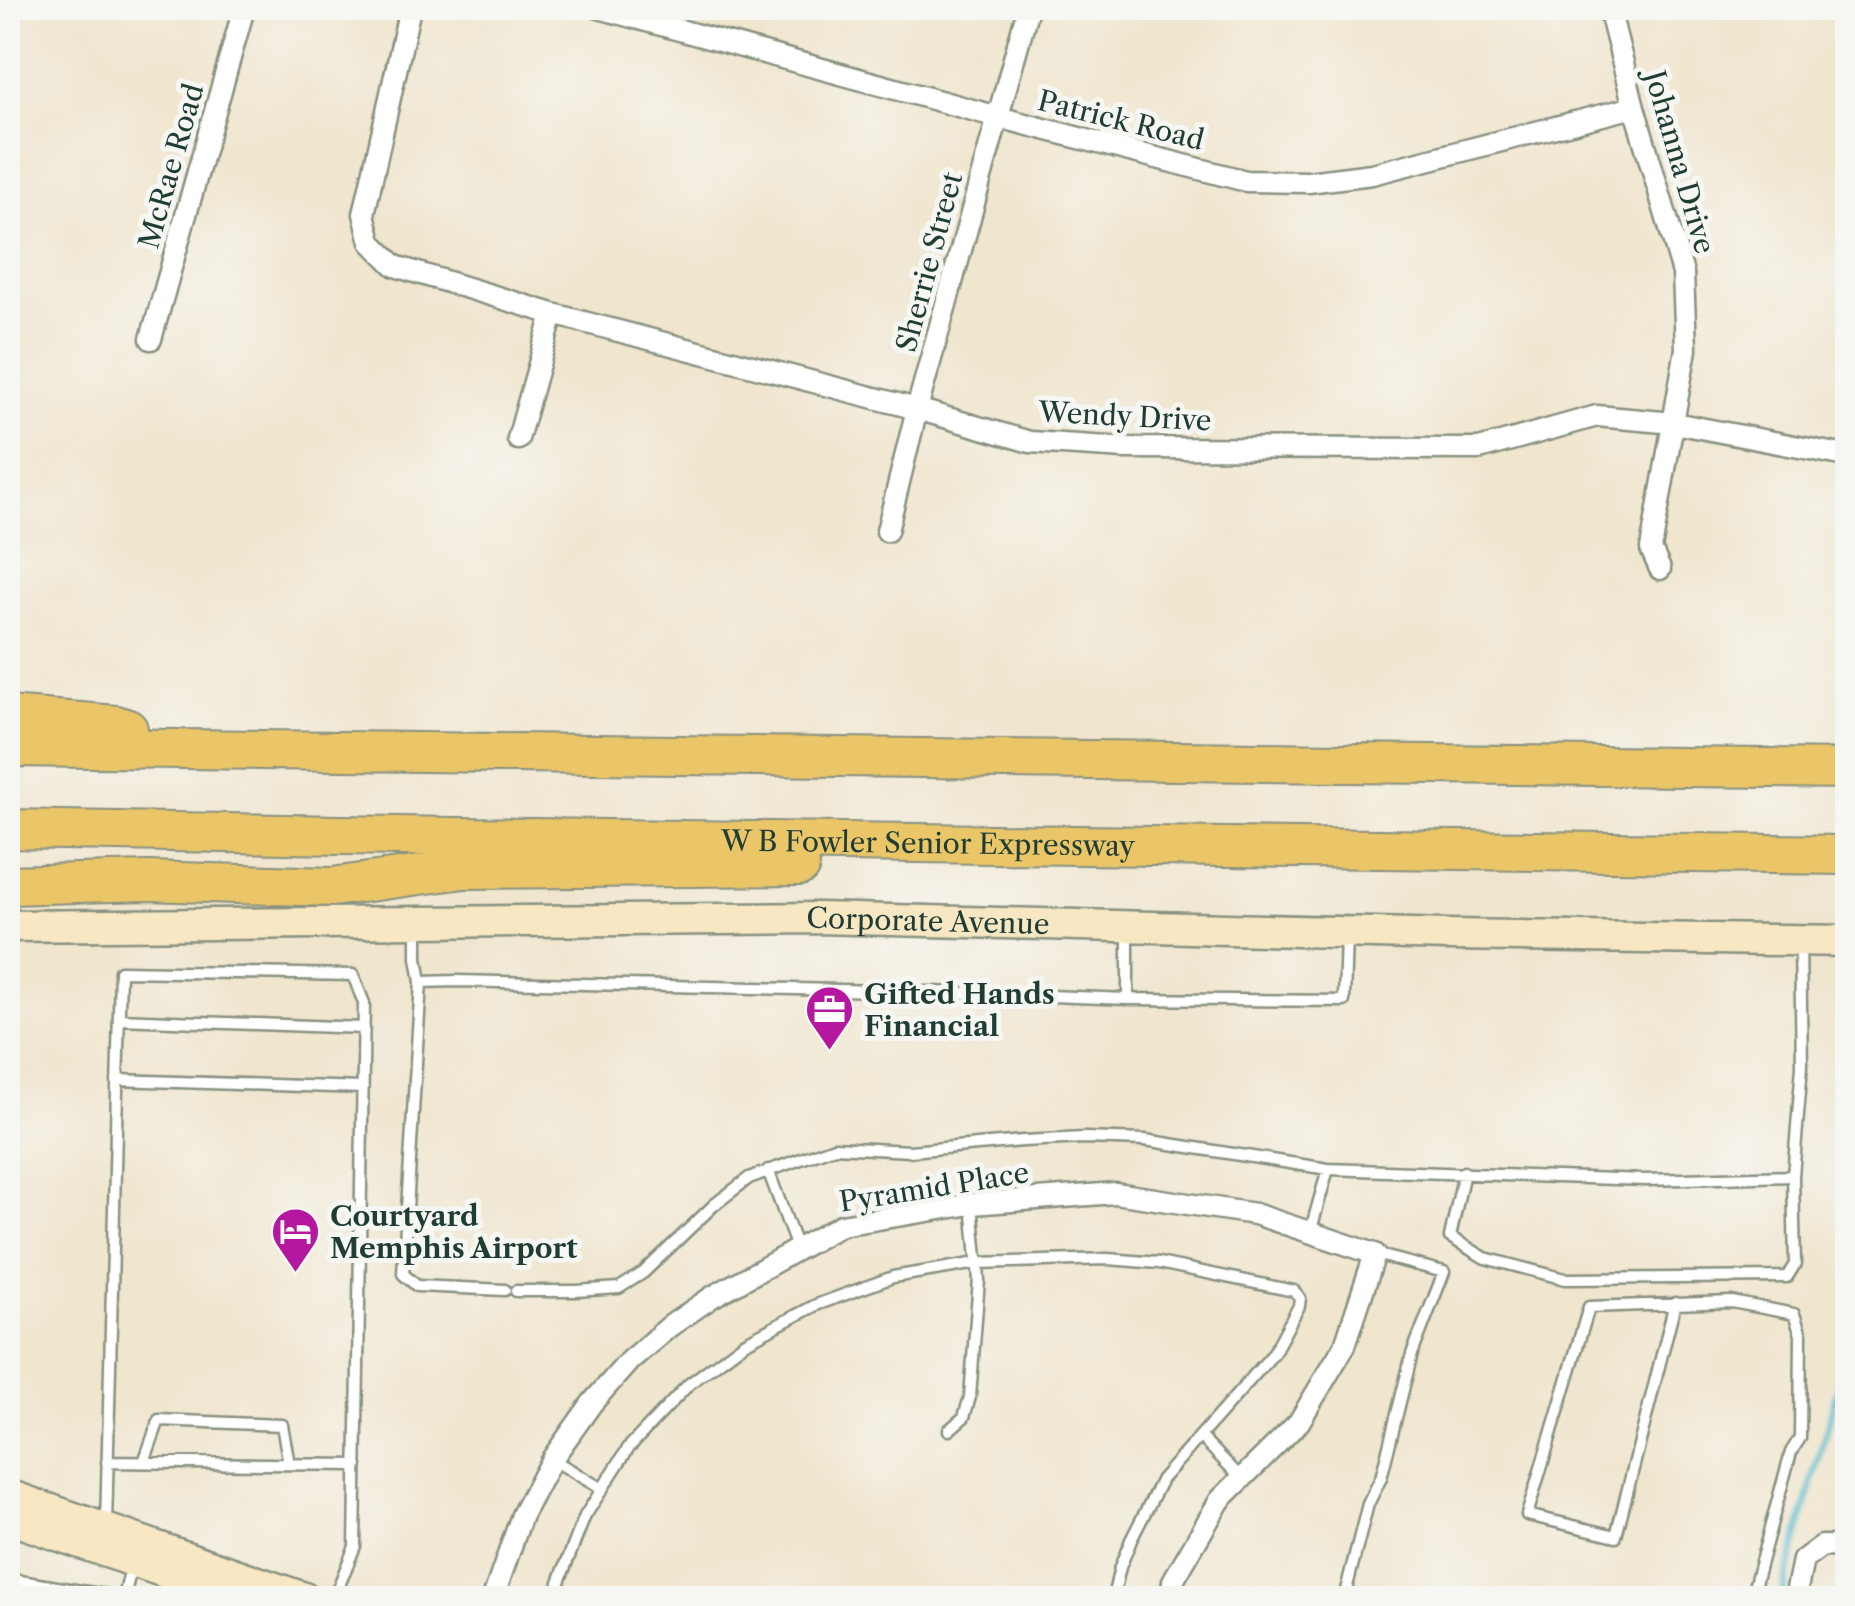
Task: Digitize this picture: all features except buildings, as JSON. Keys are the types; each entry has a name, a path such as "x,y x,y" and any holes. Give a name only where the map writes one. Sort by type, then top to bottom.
{"highway":[{"path":"8,716 116,725 198,750"},
{"path":"8,747 1848,769"},
{"name":"W B Fowler Senior Expressway","path":"8,829 1848,855"},
{"path":"8,885 148,881 332,887 464,869 834,866 1061,844"}],"street":[{"name":"McRae Road","path":"151,339 244,8"},
{"name":"Wendy Drive","path":"410,8 364,214 371,242 394,266 554,314 1030,442 1125,448 1479,449 1597,416 1674,422 1841,455"},
{"name":"Patrick Road","path":"599,8 1246,181 1308,182 1372,174 1634,107"},
{"name":"Sherrie Street","path":"886,531 1028,8"},
{"name":"Johanna Drive","path":"1609,8 1684,273 1686,350 1651,549 1660,569"},
{"path":"518,439 554,314"},
{"name":"Corporate Avenue","path":"8,926 818,918 1848,941"},
{"name":"Pyramid Place","path":"493,1598 522,1515 552,1459 592,1403 630,1360 712,1296 841,1225 972,1204 1115,1193 1255,1214 1375,1254"},
{"path":"1172,1598 1174,1581 1220,1500 1299,1422 1336,1361 1375,1254"},
{"path":"8,1495 304,1598"},
{"path":"8,1518 240,1598"},
{"path":"1794,1598 1803,1560 1822,1546 1848,1546"}],"lane":[{"path":"416,922 421,982 403,1274 417,1286 576,1291 618,1288 643,1273 714,1205 749,1178 834,1147 910,1152 1084,1138 1145,1140 1328,1169 1646,1180 1794,1176"},
{"path":"1128,926 1128,999"},
{"path":"421,982 1344,1001 1346,932"},
{"path":"1464,1172 1450,1237 1485,1258 1565,1279 1787,1277 1795,1264 1794,1176 1802,1066 1800,940"},
{"path":"106,1528 120,970 353,974 364,1003 356,1546 334,1598"},
{"path":"119,1019 364,1028"},
{"path":"117,1080 363,1088"},
{"path":"1310,1232 1328,1169"},
{"path":"768,1170 797,1248"},
{"path":"949,1430 964,1417 970,1397 979,1280 972,1204"},
{"path":"1344,1598 1368,1504 1382,1478 1412,1354 1444,1272 1375,1254"},
{"path":"560,1598 558,1582 585,1516 629,1447 689,1384 744,1344 816,1305 893,1276 977,1263 1159,1263 1294,1291 1300,1298 1299,1306 1272,1354 1162,1479 1130,1540 1113,1598"},
{"path":"1675,1304 1616,1536 1526,1515 1589,1307 1732,1302 1794,1314 1801,1335 1800,1438 1791,1452 1750,1598"},
{"path":"144,1462 159,1420 282,1425 289,1464"},
{"path":"1200,1436 1242,1478"},
{"path":"552,1459 602,1489"},
{"path":"108,1462 357,1465"},
{"path":"8,1580 124,1598 132,1561"},
{"path":"1841,1598 1842,1578"}],"waterway":[{"path":"1781,1598 1848,1350"}],"place":[{"name":"Gifted Hands Financial","path":"829,1052"},
{"name":"Courtyard Memphis Airport","path":"295,1274"}]}
